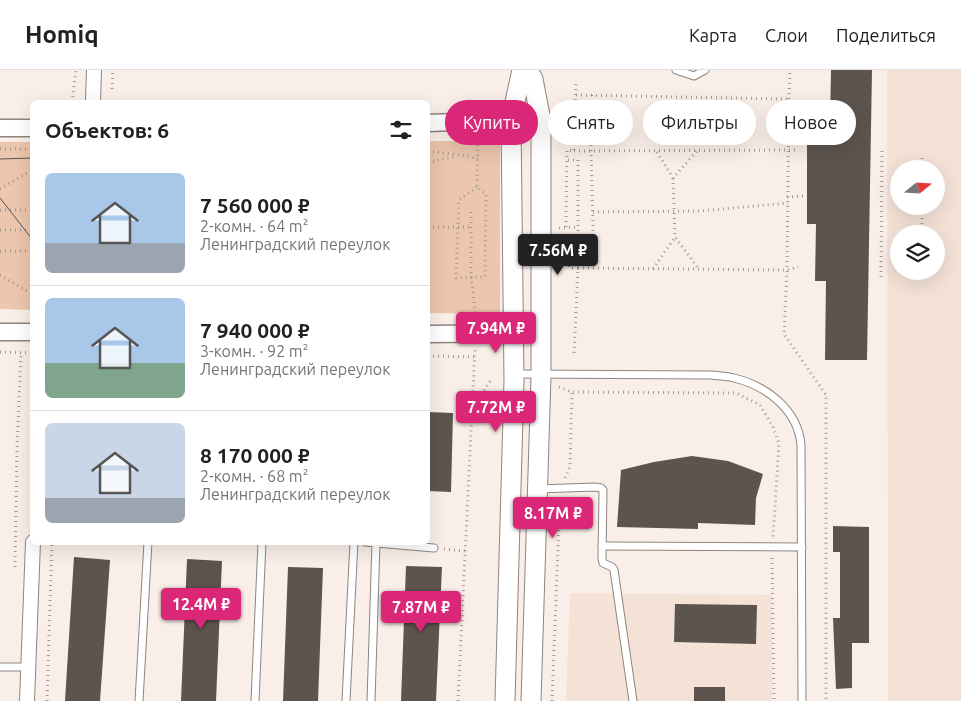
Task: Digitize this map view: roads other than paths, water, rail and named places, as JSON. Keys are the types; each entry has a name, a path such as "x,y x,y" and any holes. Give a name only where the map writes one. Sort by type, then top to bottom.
{"main road":[{"path":"515,100 522,70"},
{"path":"528,70 533,79 541,121 541,332 546,380 538,489 531,701"},
{"path":"506,701 512,489 511,145"}],"street":[{"path":"93,100 94,70"},
{"path":"430,123 445,123"},
{"path":"0,128 30,128"},
{"path":"0,332 30,332"},
{"path":"430,334 541,332"},
{"path":"27,701 33,545"}],"lane":[{"path":"676,70 694,76 705,70"},
{"path":"513,374 546,380 711,375 733,377 752,384 770,394 784,407 794,420 800,434 802,701"},
{"path":"538,489 601,488 603,494 602,559 603,563 612,566 616,577 633,701"},
{"path":"138,701 148,545"},
{"path":"255,701 262,545"},
{"path":"346,701 354,545"},
{"path":"370,701 376,545"},
{"path":"399,545 434,548"},
{"path":"602,546 802,547"},
{"path":"0,667 28,667"}],"tram line":[{"path":"0,159 30,158"},
{"path":"0,198 30,236"}]}
